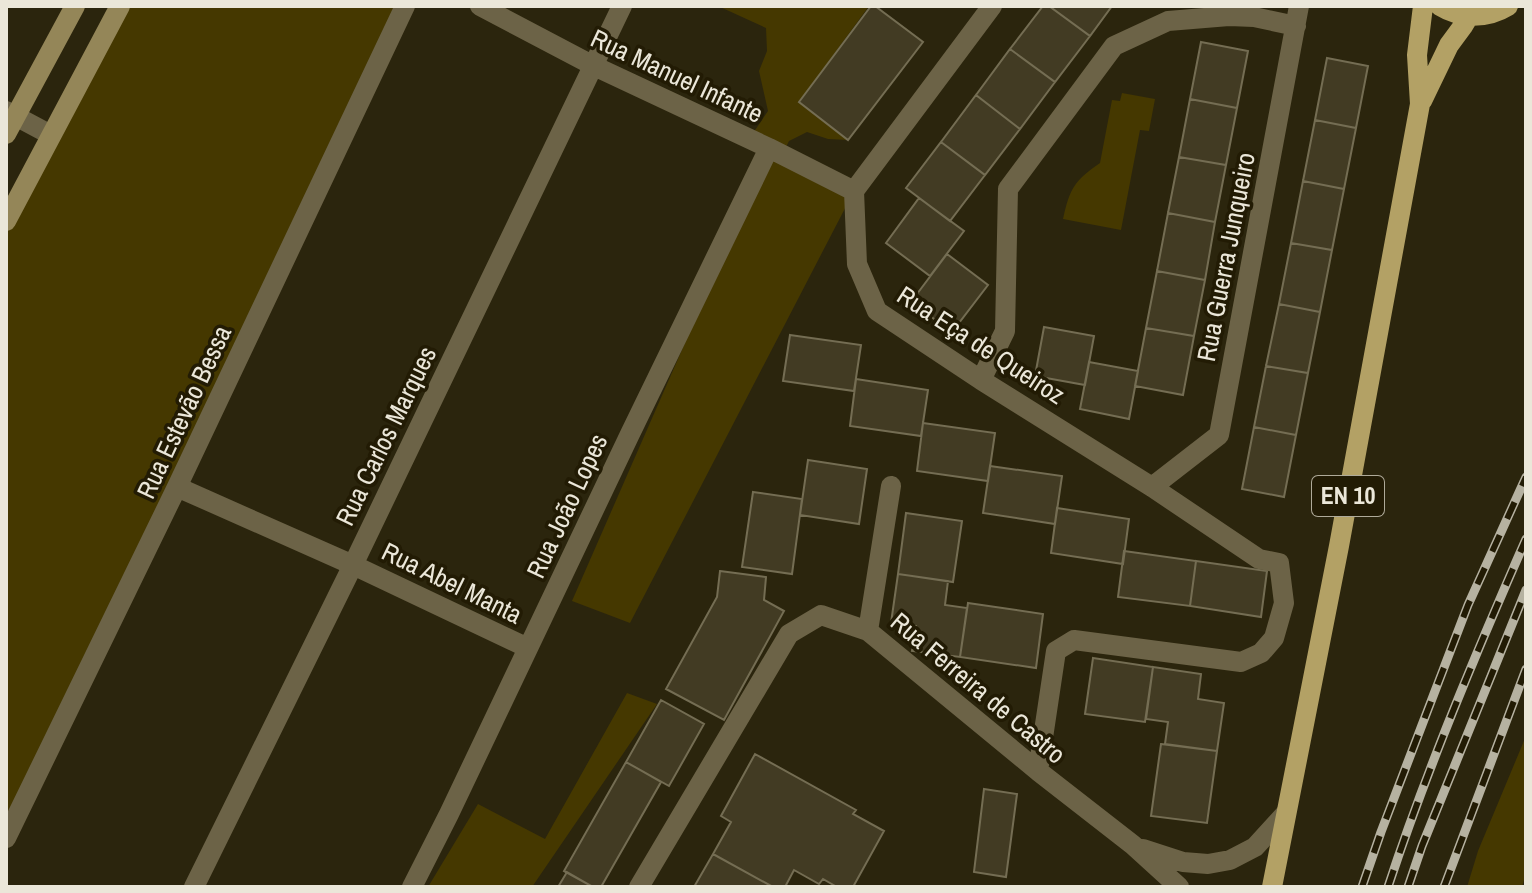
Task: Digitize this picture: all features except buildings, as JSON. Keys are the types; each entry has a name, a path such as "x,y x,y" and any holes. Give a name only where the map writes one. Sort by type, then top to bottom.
{"main road":[{"name":"EN 10","path":"1272,887 1339,546 1420,104 1417,55 1423,6"},
{"path":"1440,6 1469,16 1484,15 1508,6"},
{"name":"EN 10","path":"1420,104 1449,45 1469,16"}],"street":[{"path":"51,135 9,120 75,6"},
{"path":"6,221 120,6"},
{"name":"Rua Estevão Bessa","path":"6,838 177,487 405,6"},
{"name":"Rua Manuel Infante","path":"480,6 594,66 854,191"},
{"name":"Rua Carlos Marques","path":"194,887 622,6"},
{"path":"854,191 992,6"},
{"path":"981,380 1005,331 1008,189 1114,46 1168,21 1297,16"},
{"name":"Rua Guerra Junqueiro","path":"1152,487 1219,435 1297,16"},
{"name":"Rua João Lopes","path":"412,887 769,148"},
{"name":"Rua Eça de Queiroz","path":"854,191 857,264 877,311 1259,559 1279,563 1284,603 1274,638 1261,653 1241,662 1074,640 1056,651 1038,771"},
{"name":"Rua Ferreira de Castro","path":"891,486 868,631 1133,845 1179,887"},
{"name":"Rua Abel Manta","path":"177,487 353,565 528,648"},
{"path":"639,887 789,634 821,615 868,631"},
{"name":"Rua Ferreira de Castro","path":"1133,845 1183,862 1208,864 1230,860 1255,847 1286,813"}],"shaded area":[{"path":"120,6 412,6 6,838 6,220"},
{"path":"718,6 869,6 799,102 848,140 828,139 807,132 789,141 782,155 749,139 768,111 759,71 767,51 766,28"},
{"path":"1122,93 1155,99 1149,131 1140,130 1121,230 1063,219 1074,186 1100,163 1112,100 1120,101"},
{"path":"766,158 854,191 630,623 572,601"},
{"path":"627,693 657,704 532,887 428,887 478,804 545,839"},
{"path":"1526,736 1526,873 1522,887 1467,887 1478,851"}],"railway":[{"path":"1362,887 1468,605 1526,477"},
{"path":"1388,887 1453,712 1526,539"},
{"path":"1408,887 1526,590"},
{"path":"1444,887 1526,669"}]}
